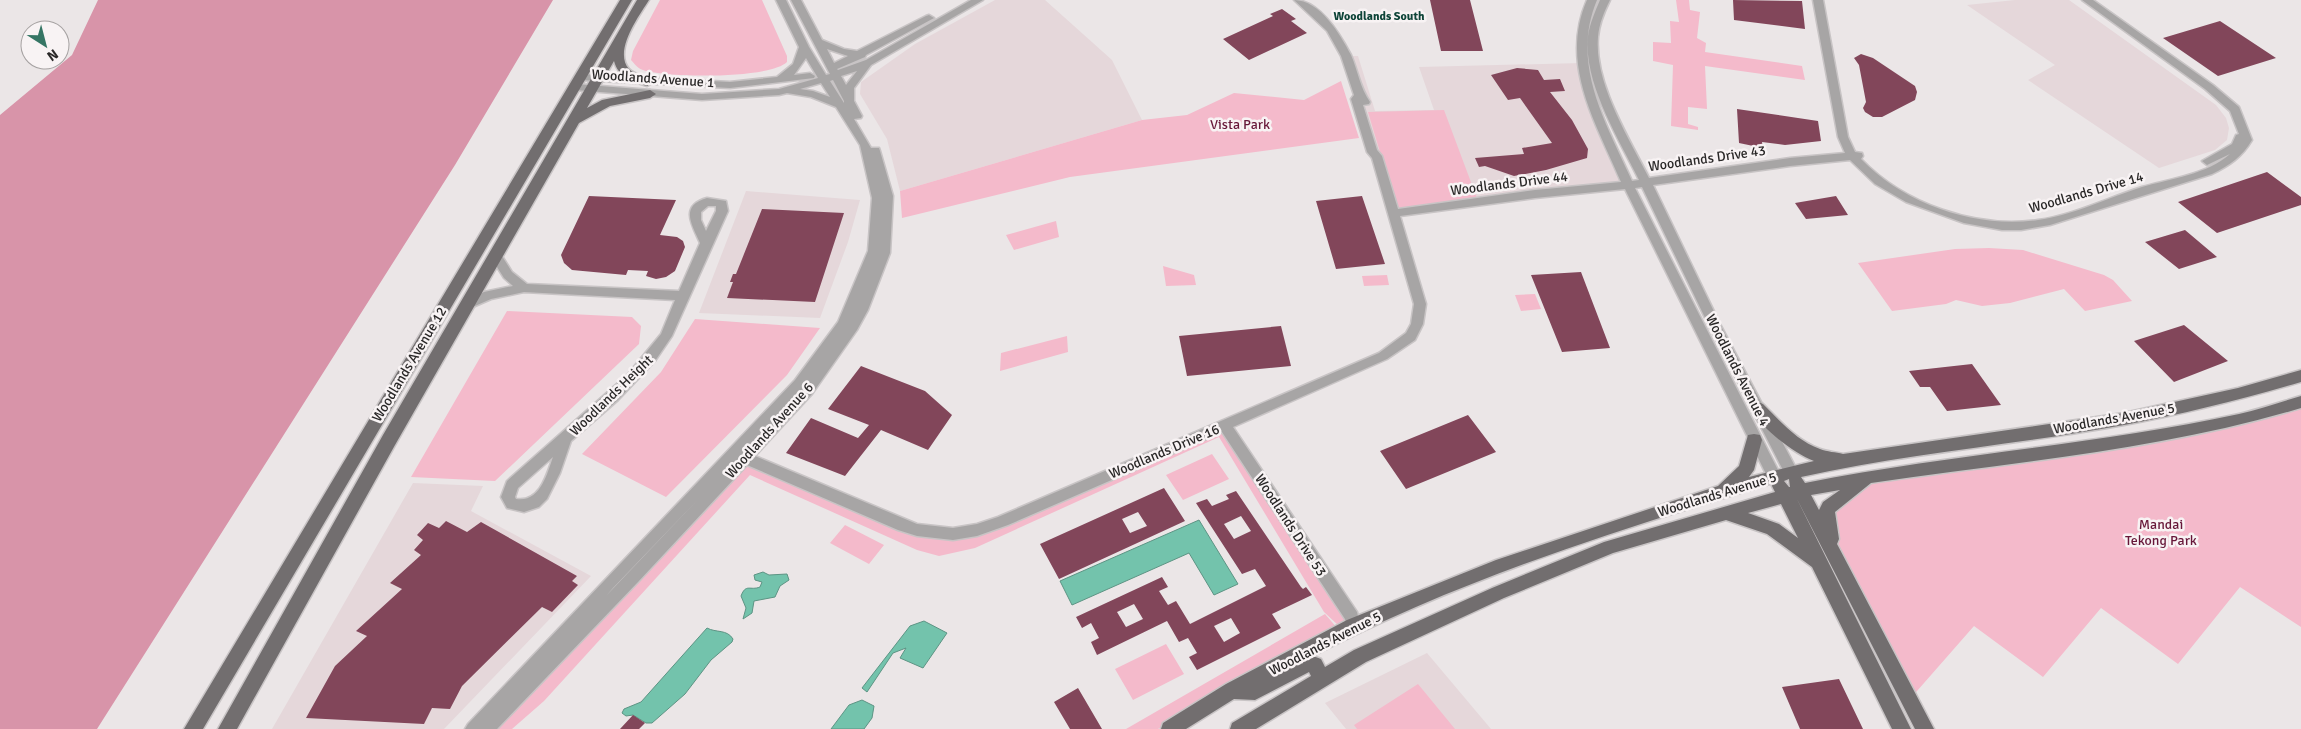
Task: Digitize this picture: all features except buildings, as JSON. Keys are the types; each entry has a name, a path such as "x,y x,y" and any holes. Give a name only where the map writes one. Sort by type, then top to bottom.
{"main road":[{"name":"Woodlands Avenue 12","path":"193,729 626,0"},
{"name":"Woodlands Avenue 12","path":"227,729 643,0"},
{"path":"620,42 618,62 622,70 630,76 647,82"},
{"path":"575,120 606,103 650,94"},
{"name":"Woodlands Avenue 5","path":"1170,729 1232,690 1354,626 1496,567 1711,495 1774,476 1852,459 2124,419 2238,394 2301,376"},
{"name":"Woodlands Avenue 5","path":"1239,729 1360,656 1498,593 1610,547 1793,493 1869,477 2144,437 2240,420 2301,402"},
{"path":"1758,408 1784,435 1801,448 1832,458 1852,459"},
{"path":"1711,495 1737,479 1746,470 1754,440"},
{"name":"Woodlands Avenue 4","path":"1791,472 1793,493 1819,564 1902,729"},
{"name":"Woodlands Avenue 4","path":"1774,476 1793,493 1836,558 1924,729"},
{"path":"1836,558 1826,514 1829,507 1869,477"},
{"path":"1727,514 1773,529 1819,564"},
{"path":"1232,690 1255,691 1308,663 1315,665 1322,678"}],"street":[{"path":"781,0 804,47 828,74"},
{"path":"796,0 816,41 828,74"},
{"name":"Woodlands Avenue 1","path":"828,74 960,0"},
{"name":"Woodlands Avenue 1","path":"597,82 650,94 710,97 778,87 870,62 977,0"},
{"path":"948,7 977,0"},
{"name":"Woodlands Drive 16","path":"740,454 925,534 953,534 977,531 1383,356 1406,342 1420,323 1420,304 1395,213 1377,156 1372,152 1356,99 1359,96 1346,56 1331,30 1299,0"},
{"name":"Woodlands Avenue 4","path":"1592,0 1581,35 1585,87 1628,185 1754,440 1774,476"},
{"name":"Woodlands Avenue 4","path":"1605,0 1596,17 1592,38 1593,63 1605,98 1715,326 1791,472"},
{"name":"Woodlands Drive 14","path":"1818,0 1838,121 1844,142 1881,183 1918,205 1950,217 2013,225 2037,224 2057,219 2204,171 2235,158 2246,140 2244,128 2235,110 2209,87 2087,0"},
{"name":"Woodlands Drive 14","path":"1826,0 1845,122 1855,154 1883,178 1915,197 1949,211 1984,217 2027,220 2221,156 2236,146 2241,136 2240,127 2235,117 2219,99 2076,0"},
{"path":"816,41 842,52 861,55"},
{"path":"778,87 798,66 804,47"},
{"path":"778,87 813,94 844,104 853,80 870,62"},
{"name":"Woodlands Avenue 6","path":"473,729 608,584 808,390 853,327 884,253 887,196 873,142 844,104 828,74"},
{"name":"Woodlands Avenue 1","path":"578,82 647,82 778,87"},
{"name":"Woodlands Drive 43","path":"1628,185 1644,181 1855,154"},
{"name":"Woodlands Drive 44","path":"1395,213 1534,194 1628,185"},
{"name":"Woodlands Height","path":"565,440 557,458 551,485 539,499 523,506 517,506 509,501 508,497 512,485 565,440 634,376 652,356 666,336 706,243"},
{"path":"496,256 508,275 524,288"},
{"path":"468,305 488,295 524,288 683,296"},
{"name":"Woodlands Drive 53","path":"1225,425 1352,617 1354,626"},
{"name":"Woodlands Avenue 6","path":"488,729 740,454"}],"shaded area":[{"path":"98,0 553,0 455,165 97,729 0,729 0,115 54,70 70,70 70,57"},
{"path":"995,0 1045,0 1112,60 1142,120 900,191 887,139 860,94 861,82 915,44"},
{"path":"2015,0 2069,0 2216,105 2226,118 2229,128 2227,140 2215,150 2159,168 2028,80 2055,65 1967,5"},
{"path":"1346,56 1358,56 1375,111 1434,110 1419,67 1581,63 1628,185 1395,213"},
{"path":"746,191 860,200 848,242 820,318 699,313"},
{"path":"413,483 483,486 471,511 591,576 444,729 272,729"},
{"path":"1199,520 1238,584 1214,595 1189,553 1072,605 1060,581"},
{"path":"763,572 769,575 787,574 789,580 780,586 775,597 754,601 752,613 743,619 746,608 741,596 747,588 760,587 762,582 755,580 754,575"},
{"path":"924,621 947,633 923,668 900,658 906,648 893,653 867,692 862,688 910,626"},
{"path":"707,628 725,632 731,636 732,642 711,660 685,694 652,723 646,723 633,715 626,716 622,713 624,709 641,702"},
{"path":"1427,653 1491,729 1346,729 1325,703"},
{"path":"862,700 874,706 872,718 864,729 831,729 849,705"}],"green space":[{"path":"660,0 762,0 787,56 787,62 777,68 740,74 673,75 641,69 631,60 633,51"},
{"path":"1676,0 1689,0 1690,10 1700,12 1697,38 1706,43 1705,52 1802,66 1805,80 1705,66 1707,109 1688,107 1688,124 1698,127 1698,130 1671,126 1673,65 1653,61 1653,42 1671,43 1670,21 1679,22"},
{"name":"Vista Park","path":"1341,81 1359,138 1070,177 902,218 900,191 1142,120 1187,115 1234,93 1304,100"},
{"path":"1444,110 1478,201 1396,212 1378,155 1380,152 1368,112"},
{"path":"1056,221 1059,237 1014,250 1006,235"},
{"path":"1955,249 2023,250 2104,275 2113,280 2132,301 2085,311 2064,289 2010,303 1982,306 1956,300 1946,304 1892,311 1858,263"},
{"path":"1163,266 1194,275 1196,285 1166,286"},
{"path":"1387,275 1389,285 1364,286 1362,276"},
{"path":"1535,294 1541,309 1521,311 1515,295"},
{"path":"507,311 632,317 641,326 639,344 495,481 411,477"},
{"path":"695,319 820,328 787,375 666,497 582,454 661,372"},
{"path":"1067,336 1068,352 1000,371 1001,353"},
{"name":"Mandai Tekong Park","path":"2301,403 2301,627 2240,587 2178,664 2101,608 2043,677 1974,626 1910,699 1836,558 1829,507 1869,477 2140,438"},
{"path":"1225,425 1354,620 1339,626 1324,612 1219,437 975,548 939,556 917,550 750,475 544,701 512,729 489,729 746,458 903,527 975,535"},
{"path":"1212,454 1229,479 1183,500 1166,475"},
{"path":"845,525 884,545 869,564 830,543"},
{"path":"1325,614 1338,629 1158,729 1126,729"},
{"path":"1166,644 1184,674 1133,700 1115,669"},
{"path":"1418,684 1455,729 1357,729 1354,725"}],"district":[{"name":"Woodlands South","path":"1379,16"}]}
